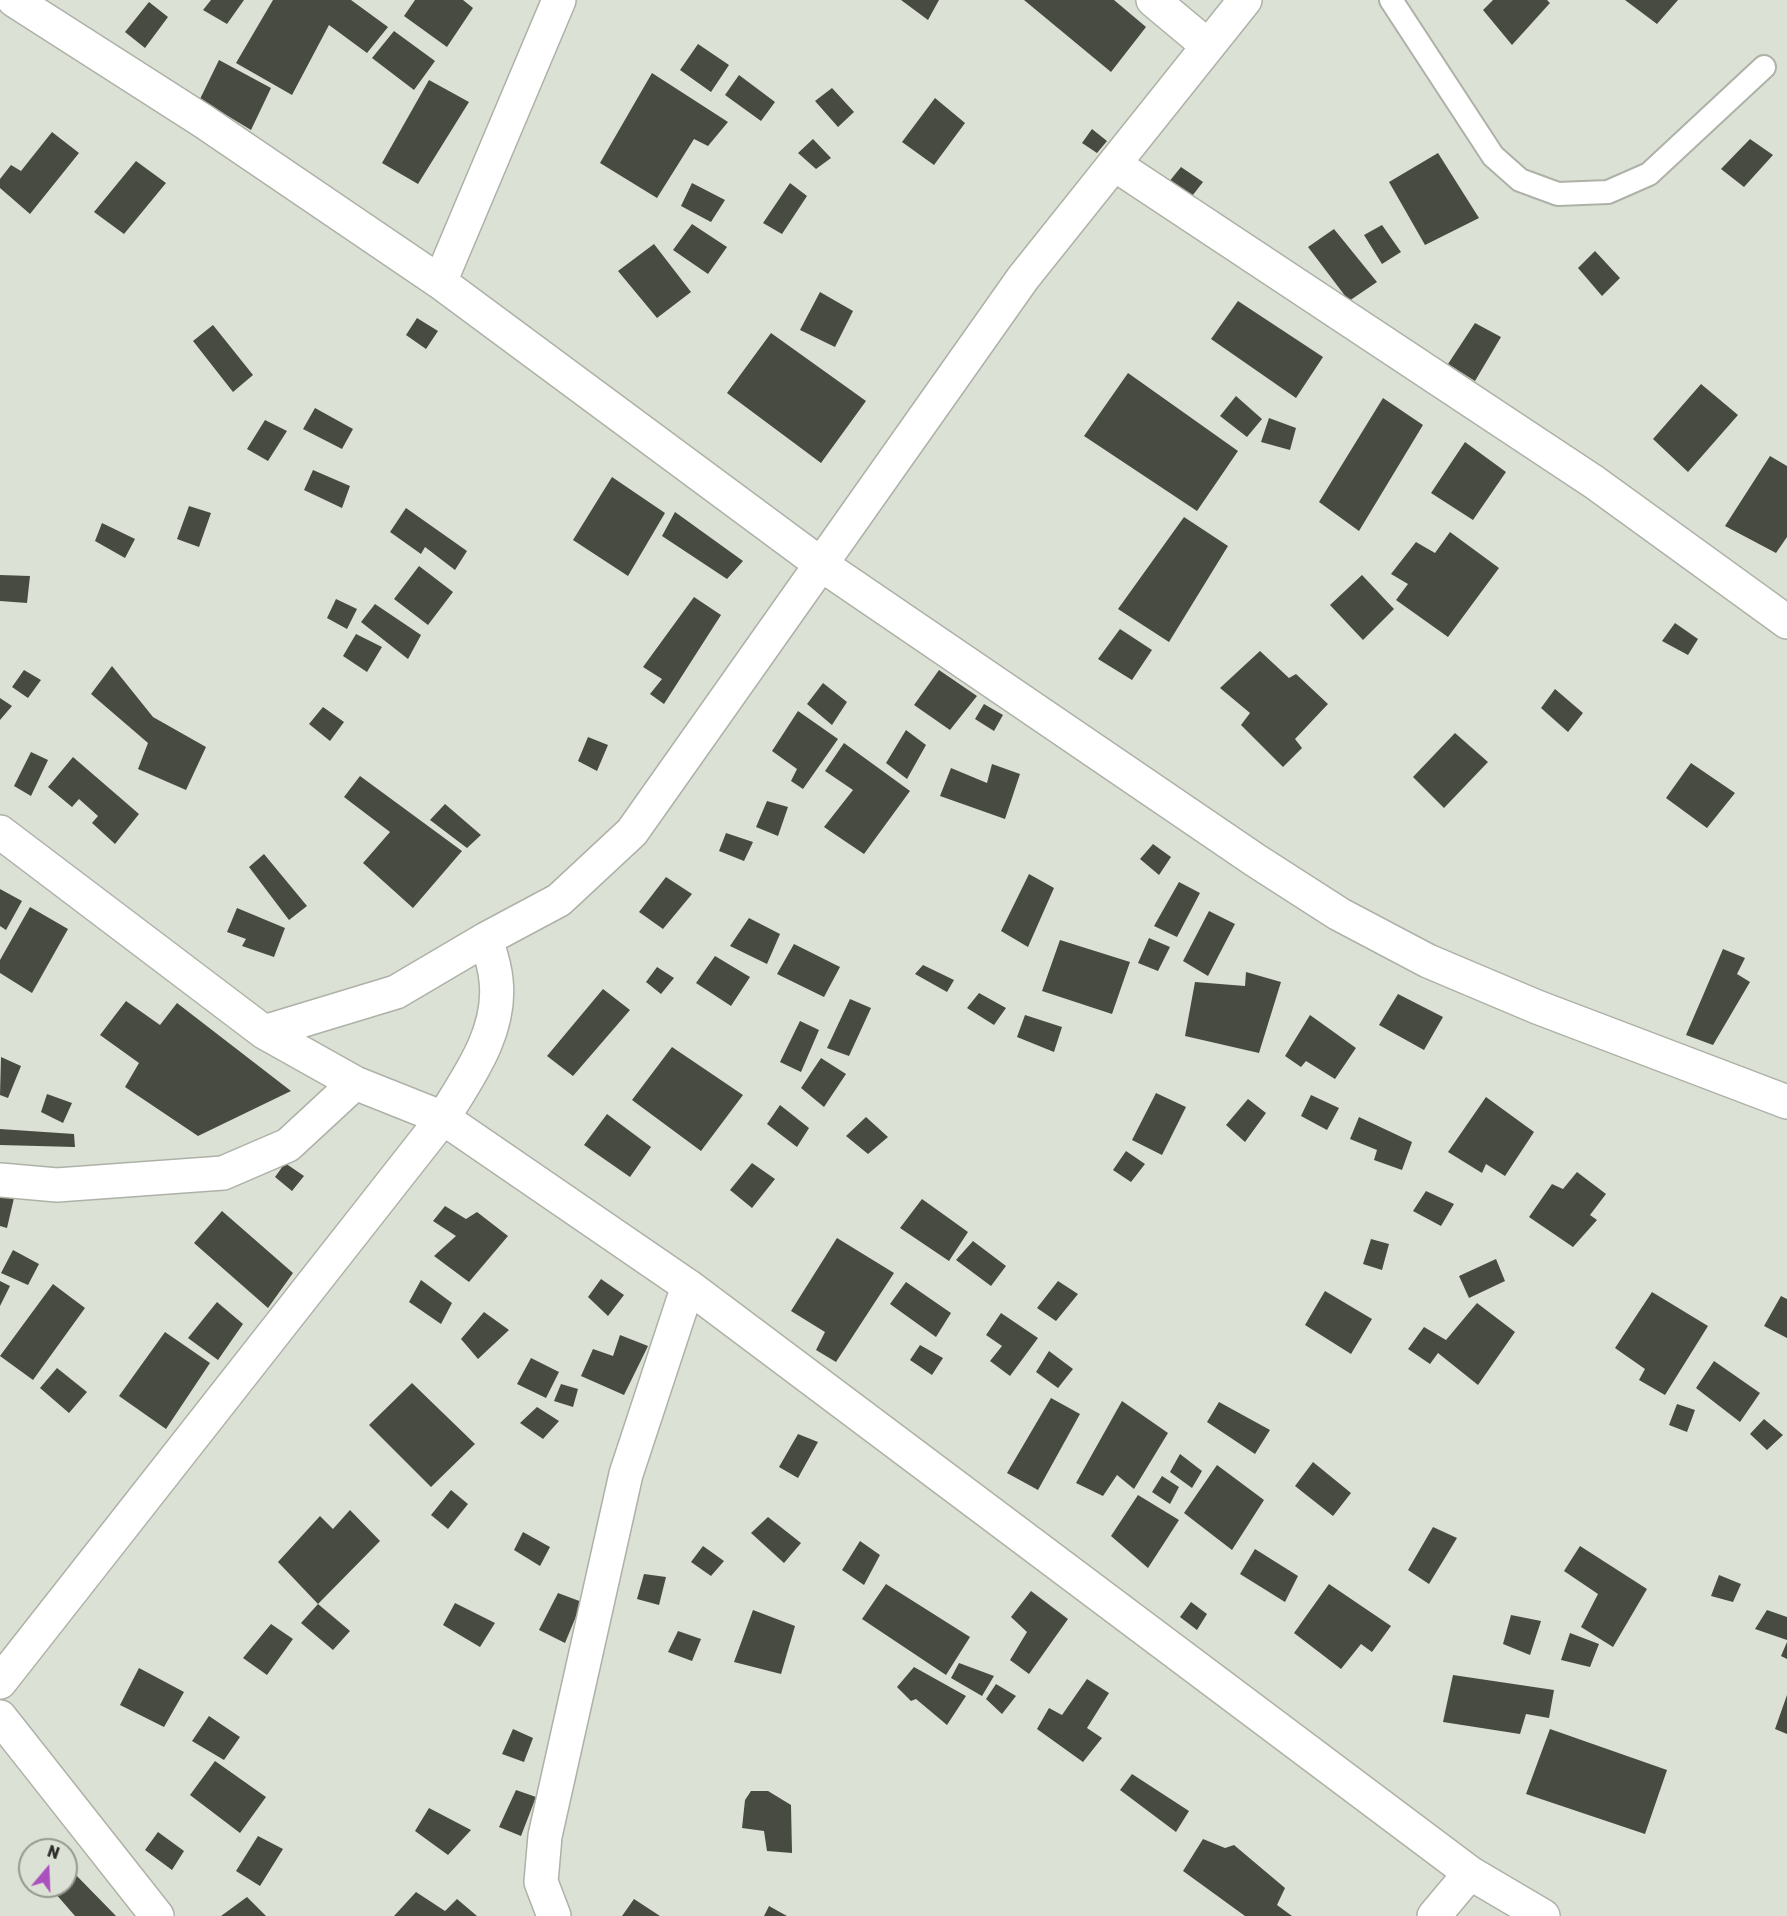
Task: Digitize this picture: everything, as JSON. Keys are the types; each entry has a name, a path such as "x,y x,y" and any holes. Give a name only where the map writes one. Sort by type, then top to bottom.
{"street":[{"path":"14,0 203,121 440,282 822,565 1338,914 1439,966 1537,1007 1787,1102"},
{"path":"440,282 559,0"},
{"path":"1153,0 1208,46"},
{"path":"264,1032 396,992 486,939 560,900 632,832 1023,278 1245,0"},
{"path":"1114,164 1594,482 1787,622"},
{"path":"0,832 264,1032 355,1083 443,1118 688,1286 1470,1873 1543,1916"},
{"path":"0,1682 443,1118 475,1065 490,1033 496,1001 496,979 486,939"},
{"path":"0,1180 57,1185 223,1173 288,1145 355,1083"},
{"path":"554,1916 541,1882 545,1836 626,1474 688,1286"},
{"path":"0,1717 157,1916"},
{"path":"1434,1916 1470,1873"}],"lane":[{"path":"1391,0 1493,156 1520,180 1558,194 1608,192 1649,174 1764,67"}],"building":[{"path":"211,0 244,0 227,24 203,10"},
{"path":"273,0 351,0 388,27 367,53 329,25 292,95 236,63"},
{"path":"415,0 463,0 473,8 447,47 404,16"},
{"path":"901,0 939,0 928,20"},
{"path":"1024,0 1114,0 1146,27 1111,72"},
{"path":"1493,0 1547,0 1550,3 1512,45 1483,10"},
{"path":"1625,0 1678,0 1657,24"},
{"path":"149,2 168,17 145,48 125,32"},
{"path":"394,31 435,61 414,90 372,58"},
{"path":"698,44 729,65 711,92 680,70"},
{"path":"219,60 271,88 251,130 200,99"},
{"path":"652,73 728,122 708,146 694,139 657,198 600,163"},
{"path":"739,75 775,102 761,121 725,95"},
{"path":"429,80 469,102 418,184 382,163"},
{"path":"832,88 854,112 838,127 815,101"},
{"path":"935,98 965,123 934,165 902,142"},
{"path":"1092,129 1107,141 1097,153 1082,143"},
{"path":"52,132 79,153 30,214 0,188 0,179 11,165 21,171"},
{"path":"813,139 831,158 816,169 798,153"},
{"path":"1750,139 1773,155 1744,187 1721,169"},
{"path":"1438,153 1479,218 1425,245 1389,182"},
{"path":"136,161 166,183 124,234 94,212"},
{"path":"1181,167 1203,182 1189,200 1168,183"},
{"path":"692,183 725,200 711,222 681,206"},
{"path":"790,183 807,196 782,234 763,223"},
{"path":"692,224 727,247 708,274 673,250"},
{"path":"1382,225 1401,252 1382,264 1364,235"},
{"path":"1334,229 1377,282 1349,301 1308,247"},
{"path":"654,244 691,292 657,318 618,271"},
{"path":"1595,251 1620,278 1602,296 1578,268"},
{"path":"820,292 853,311 835,347 800,330"},
{"path":"1238,301 1323,357 1296,398 1211,339"},
{"path":"417,318 438,331 426,349 406,335"},
{"path":"1475,323 1501,337 1475,381 1448,364"},
{"path":"213,325 253,375 233,392 193,341"},
{"path":"771,333 866,401 821,463 727,393"},
{"path":"1128,373 1238,451 1197,511 1084,436"},
{"path":"1701,384 1738,415 1688,472 1653,439"},
{"path":"1236,396 1262,419 1247,437 1220,416"},
{"path":"1383,398 1423,425 1359,531 1319,502"},
{"path":"315,408 353,429 342,449 303,429"},
{"path":"1269,418 1296,428 1290,450 1261,442"},
{"path":"265,420 287,431 268,461 247,449"},
{"path":"1465,442 1506,472 1473,520 1431,493"},
{"path":"1770,456 1787,466 1787,537 1776,553 1725,526"},
{"path":"313,470 350,486 342,508 304,490"},
{"path":"612,477 665,513 628,576 573,540"},
{"path":"189,506 211,513 199,547 177,539"},
{"path":"406,508 467,551 455,570 425,547 421,554 390,532"},
{"path":"675,512 743,561 727,579 662,536"},
{"path":"1184,517 1228,546 1169,642 1118,609"},
{"path":"102,523 135,539 125,558 95,541"},
{"path":"1450,532 1499,568 1448,637 1396,600 1408,584 1391,574 1416,542 1435,553"},
{"path":"419,566 453,592 428,625 394,599"},
{"path":"0,575 30,576 27,603 0,601"},
{"path":"1362,575 1394,609 1363,640 1330,605"},
{"path":"694,597 721,615 664,704 650,694 662,679 643,667"},
{"path":"336,599 357,609 347,629 327,618"},
{"path":"375,604 421,635 408,659 361,622"},
{"path":"1675,623 1698,639 1688,655 1662,641"},
{"path":"1120,629 1152,650 1132,680 1098,659"},
{"path":"356,634 382,647 367,672 343,656"},
{"path":"1260,651 1289,678 1296,674 1328,704 1295,739 1302,748 1283,767 1241,725 1250,713 1220,688"},
{"path":"112,666 153,717 206,747 186,790 138,769 148,743 91,694"},
{"path":"24,670 41,680 28,698 12,687"},
{"path":"939,670 977,696 950,730 914,705"},
{"path":"823,683 847,702 832,725 807,704"},
{"path":"1555,689 1583,713 1568,732 1541,708"},
{"path":"0,698 12,706 0,720"},
{"path":"984,704 1003,715 994,731 975,719"},
{"path":"323,707 344,722 330,741 309,724"},
{"path":"798,711 838,739 803,789 791,781 797,769 772,751"},
{"path":"906,730 926,745 907,779 886,763"},
{"path":"1455,733 1488,762 1444,808 1413,777"},
{"path":"588,737 608,745 597,771 578,761"},
{"path":"844,743 910,791 864,854 824,827 853,790 825,771"},
{"path":"31,752 48,760 31,796 14,786"},
{"path":"73,757 139,814 115,844 92,823 98,816 79,799 72,807 48,787"},
{"path":"1691,763 1735,793 1707,828 1666,798"},
{"path":"992,764 1020,774 1005,819 940,796 951,768 987,783"},
{"path":"360,776 462,851 413,908 363,863 390,832 344,797"},
{"path":"767,801 788,807 778,836 756,827"},
{"path":"445,804 481,835 467,848 430,820"},
{"path":"726,833 753,842 744,861 719,851"},
{"path":"1153,844 1171,857 1159,875 1140,859"},
{"path":"264,854 307,906 289,920 249,867"},
{"path":"1029,874 1054,888 1028,947 1001,931"},
{"path":"666,877 692,894 663,929 639,912"},
{"path":"1179,882 1200,893 1177,937 1154,926"},
{"path":"0,889 22,901 6,930 0,926"},
{"path":"30,907 68,929 32,993 0,973 0,960"},
{"path":"237,908 285,928 274,957 242,946 246,939 227,932"},
{"path":"1209,911 1235,924 1208,976 1183,961"},
{"path":"749,918 780,934 767,964 730,946"},
{"path":"1149,938 1170,947 1158,971 1138,963"},
{"path":"1060,940 1130,962 1112,1014 1042,991"},
{"path":"794,944 840,967 824,997 777,974"},
{"path":"1723,949 1745,958 1737,974 1750,982 1713,1045 1686,1035"},
{"path":"715,956 750,977 731,1006 696,983"},
{"path":"923,965 954,980 947,992 915,974"},
{"path":"657,967 674,978 661,994 646,982"},
{"path":"1246,972 1281,982 1259,1053 1185,1036 1195,982 1245,986"},
{"path":"603,989 630,1010 573,1076 547,1056"},
{"path":"979,993 1006,1008 994,1025 967,1008"},
{"path":"1398,994 1443,1017 1424,1050 1379,1025"},
{"path":"850,999 871,1008 849,1056 827,1048"},
{"path":"126,1001 160,1025 177,1003 291,1091 198,1136 125,1087 139,1063 100,1035"},
{"path":"1025,1015 1062,1027 1054,1052 1017,1037"},
{"path":"1310,1015 1356,1048 1335,1079 1306,1061 1301,1067 1285,1056"},
{"path":"800,1021 819,1030 801,1072 780,1062"},
{"path":"672,1047 743,1095 701,1151 632,1100"},
{"path":"1,1057 21,1066 8,1098 0,1095"},
{"path":"821,1058 846,1074 824,1107 801,1088"},
{"path":"1156,1093 1186,1107 1162,1155 1132,1140"},
{"path":"47,1094 72,1103 63,1123 41,1112"},
{"path":"1311,1095 1339,1108 1327,1130 1301,1116"},
{"path":"1486,1097 1534,1132 1505,1176 1486,1164 1482,1173 1448,1152"},
{"path":"1248,1099 1266,1113 1245,1142 1226,1125"},
{"path":"780,1105 809,1128 797,1147 767,1124"},
{"path":"607,1114 651,1147 630,1177 584,1145"},
{"path":"866,1117 888,1137 868,1154 846,1136"},
{"path":"1359,1117 1412,1142 1402,1170 1374,1160 1377,1150 1350,1139"},
{"path":"0,1129 74,1134 75,1147 0,1145"},
{"path":"1126,1151 1145,1164 1131,1182 1113,1170"},
{"path":"285,1163 304,1176 292,1191 275,1177"},
{"path":"752,1163 775,1179 752,1208 730,1190"},
{"path":"1577,1172 1606,1194 1590,1215 1597,1220 1573,1247 1529,1217 1552,1184 1563,1189"},
{"path":"1426,1191 1454,1204 1441,1226 1413,1211"},
{"path":"0,1196 14,1198 7,1228 0,1226"},
{"path":"922,1199 968,1232 949,1261 900,1228"},
{"path":"445,1206 466,1219 477,1212 508,1236 469,1282 434,1256 456,1236 433,1221"},
{"path":"222,1211 293,1273 268,1308 194,1243"},
{"path":"837,1238 894,1273 836,1362 816,1350 825,1332 791,1311"},
{"path":"1371,1239 1389,1244 1382,1270 1363,1264"},
{"path":"973,1241 1006,1266 991,1286 956,1260"},
{"path":"13,1250 39,1264 28,1285 1,1273"},
{"path":"1496,1259 1505,1281 1469,1298 1459,1276"},
{"path":"601,1279 624,1295 608,1316 588,1297"},
{"path":"421,1280 452,1303 441,1324 409,1302"},
{"path":"0,1281 10,1286 0,1306"},
{"path":"1058,1281 1078,1294 1056,1321 1037,1308"},
{"path":"906,1282 951,1313 936,1337 890,1304"},
{"path":"53,1284 85,1308 33,1380 0,1356"},
{"path":"1325,1291 1372,1319 1351,1354 1305,1325"},
{"path":"1652,1292 1708,1326 1665,1395 1639,1380 1645,1369 1615,1348"},
{"path":"1781,1296 1787,1299 1787,1338 1764,1326"},
{"path":"217,1302 243,1324 218,1360 188,1338"},
{"path":"1477,1303 1515,1332 1478,1385 1438,1353 1430,1364 1408,1349 1424,1327 1446,1340"},
{"path":"484,1312 509,1330 478,1359 461,1339"},
{"path":"1001,1313 1038,1338 1010,1376 990,1361 1002,1346 986,1335"},
{"path":"165,1332 210,1363 166,1429 119,1396"},
{"path":"620,1335 648,1346 624,1395 581,1376 593,1349 613,1356"},
{"path":"920,1345 943,1358 932,1375 910,1360"},
{"path":"1049,1351 1073,1369 1058,1388 1036,1372"},
{"path":"531,1358 559,1372 546,1398 517,1384"},
{"path":"1714,1361 1760,1393 1740,1422 1696,1388"},
{"path":"57,1368 87,1392 69,1413 40,1388"},
{"path":"412,1383 475,1444 431,1487 369,1425"},
{"path":"561,1384 578,1389 573,1407 554,1401"},
{"path":"1051,1398 1080,1414 1038,1490 1007,1473"},
{"path":"1122,1401 1168,1433 1134,1489 1117,1475 1103,1496 1076,1483"},
{"path":"1219,1402 1270,1430 1255,1454 1207,1422"},
{"path":"1677,1404 1695,1410 1687,1432 1669,1425"},
{"path":"537,1407 559,1421 543,1439 520,1423"},
{"path":"1764,1419 1783,1435 1767,1450 1750,1434"},
{"path":"798,1434 818,1442 798,1478 779,1467"},
{"path":"1180,1454 1202,1471 1192,1488 1170,1472"},
{"path":"1313,1462 1351,1493 1333,1516 1295,1486"},
{"path":"1217,1465 1264,1500 1232,1550 1184,1513"},
{"path":"1162,1476 1179,1487 1170,1504 1152,1492"},
{"path":"451,1490 468,1504 448,1529 431,1515"},
{"path":"1138,1495 1179,1520 1148,1568 1111,1536"},
{"path":"350,1510 380,1541 318,1604 278,1562 320,1516 333,1529"},
{"path":"768,1517 801,1543 784,1563 751,1533"},
{"path":"1433,1527 1457,1538 1429,1584 1408,1570"},
{"path":"523,1532 550,1547 540,1566 514,1550"},
{"path":"860,1541 880,1555 864,1585 842,1570"},
{"path":"703,1546 724,1561 711,1576 691,1562"},
{"path":"1580,1546 1647,1589 1613,1647 1581,1627 1598,1594 1564,1571"},
{"path":"1255,1549 1298,1576 1285,1602 1240,1574"},
{"path":"644,1574 666,1577 659,1605 637,1599"},
{"path":"1719,1575 1741,1584 1733,1602 1711,1596"},
{"path":"886,1584 970,1637 946,1675 862,1619"},
{"path":"1329,1584 1391,1626 1372,1652 1361,1644 1341,1669 1294,1633"},
{"path":"1031,1591 1068,1619 1029,1674 1010,1660 1027,1632 1011,1617"},
{"path":"558,1593 582,1602 565,1643 539,1630"},
{"path":"1191,1602 1207,1614 1197,1630 1180,1617"},
{"path":"455,1603 495,1623 480,1647 443,1625"},
{"path":"318,1604 350,1631 333,1650 301,1623"},
{"path":"753,1610 795,1626 781,1674 734,1662"},
{"path":"1767,1610 1787,1617 1787,1640 1755,1629"},
{"path":"1511,1615 1541,1621 1530,1655 1503,1644"},
{"path":"271,1624 293,1639 267,1675 243,1658"},
{"path":"678,1631 701,1639 692,1661 668,1652"},
{"path":"1570,1633 1599,1644 1590,1667 1561,1660"},
{"path":"1787,1642 1787,1659 1781,1656"},
{"path":"959,1663 994,1676 982,1696 951,1678"},
{"path":"914,1667 966,1696 947,1725 916,1699 911,1701 897,1687"},
{"path":"139,1668 184,1692 164,1727 120,1705"},
{"path":"1453,1675 1554,1690 1549,1718 1526,1714 1520,1734 1443,1722"},
{"path":"1087,1679 1109,1693 1087,1728 1102,1738 1083,1762 1037,1729 1049,1708 1062,1715"},
{"path":"996,1684 1016,1696 1002,1714 986,1699"},
{"path":"1787,1695 1787,1734 1775,1729"},
{"path":"209,1716 240,1737 224,1760 192,1741"},
{"path":"513,1729 533,1738 524,1762 502,1754"},
{"path":"1550,1729 1667,1770 1645,1834 1526,1794"},
{"path":"215,1761 266,1797 240,1833 190,1795"},
{"path":"1132,1774 1189,1811 1176,1832 1120,1790"},
{"path":"516,1790 536,1797 521,1836 499,1827"},
{"path":"751,1791 768,1791 791,1805 792,1853 767,1851 764,1831 742,1828 745,1800"},
{"path":"429,1808 471,1830 448,1855 415,1831"},
{"path":"158,1832 184,1851 172,1870 145,1850"},
{"path":"258,1836 283,1849 260,1886 236,1871"},
{"path":"1203,1839 1225,1848 1234,1845 1285,1888 1277,1905 1292,1916 1245,1916 1183,1871"},
{"path":"78,1877 116,1916 75,1916 59,1898 78,1898"},
{"path":"416,1892 445,1911 457,1899 477,1916 394,1916"},
{"path":"247,1897 266,1916 221,1916"},
{"path":"634,1899 660,1916 622,1916"},
{"path":"769,1906 787,1916 764,1916"}]}
